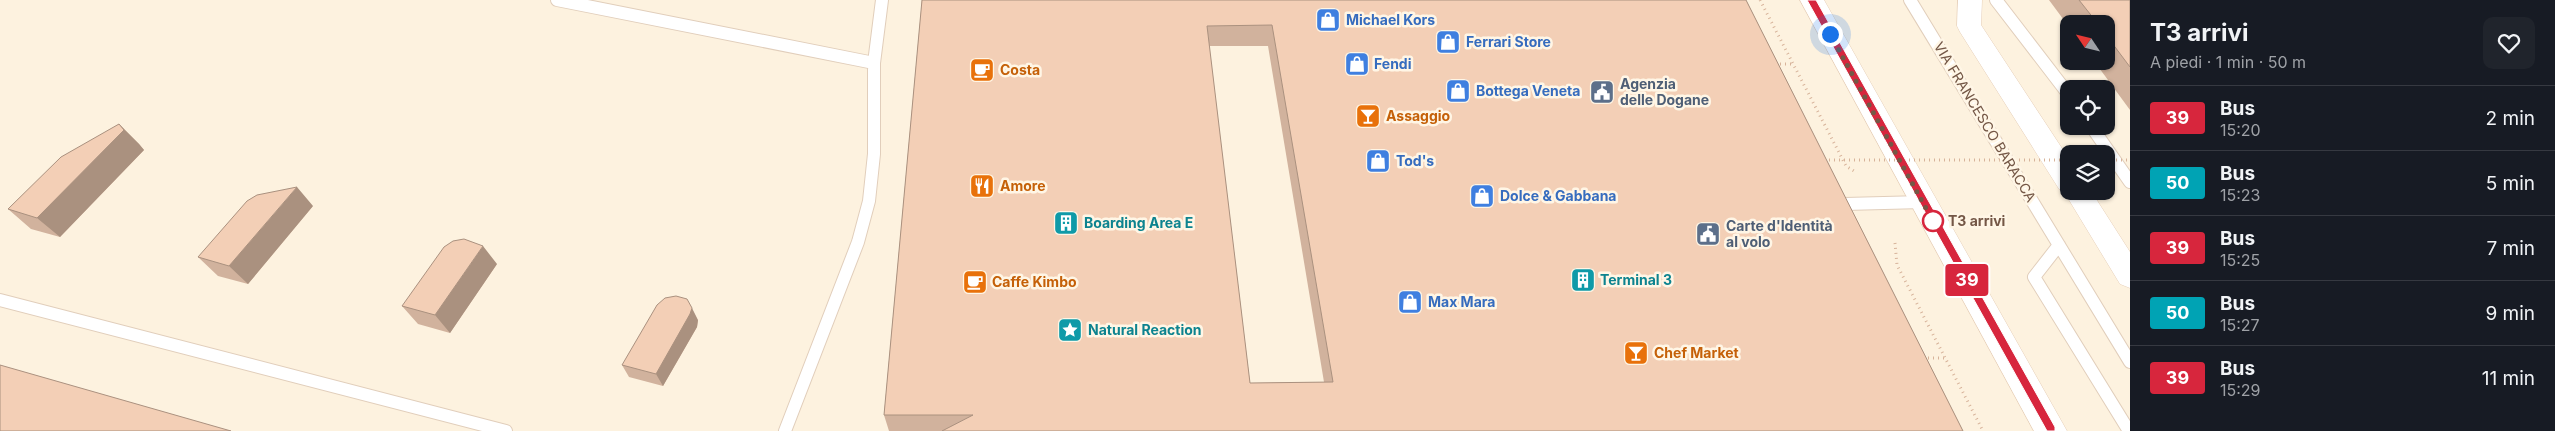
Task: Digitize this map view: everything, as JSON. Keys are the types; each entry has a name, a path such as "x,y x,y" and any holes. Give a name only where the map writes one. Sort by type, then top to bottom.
{"main road":[{"path":"1812,0 2051,431"},
{"path":"1970,0 1969,26 2060,167"},
{"path":"2082,200 2130,276"}],"lane":[{"path":"557,0 874,63"},
{"path":"785,431 858,242 869,202 874,154 874,63 882,0"},
{"name":"VIA FRANCESCO BARACCA","path":"1910,0 2130,362"},
{"path":"1996,0 2060,83"},
{"path":"2097,135 2130,182"},
{"path":"1845,204 1923,202"},
{"path":"2059,245 2034,277 2129,431"},
{"path":"0,300 506,431"}],"path":[{"path":"1760,0 1846,166 1857,173"},
{"path":"1774,64 1793,64"},
{"path":"1820,160 2060,160"},
{"path":"2115,160 2130,160"},
{"path":"1895,243 1897,266 1983,431"},
{"path":"1920,358 1945,358"}],"building":[{"path":"922,0 1746,0 1963,431 942,431 973,415 884,415","holes":["1272,25 1333,382 1250,383 1207,26"]},
{"path":"2079,0 2130,0 2130,67 2115,47 2115,15 2091,15"},
{"path":"119,124 124,130 37,218 8,209 61,157"},
{"path":"297,187 229,266 198,257 247,201 257,195"},
{"path":"464,239 483,246 435,315 402,306 444,247 453,241"},
{"path":"676,296 687,299 692,308 656,374 622,365 657,305 665,298"},
{"path":"0,365 231,431 0,431"}],"bus line":[{"name":"39","path":"1812,0 2051,431"}],"place":[{"name":"Michael Kors","path":"1328,20"},
{"name":"Ferrari Store","path":"1448,42"},
{"name":"Fendi","path":"1357,64"},
{"name":"Costa","path":"982,70"},
{"name":"Bottega Veneta","path":"1458,91"},
{"name":"Agenzia delle Dogane","path":"1602,92"},
{"name":"Assaggio","path":"1368,116"},
{"name":"Tod's","path":"1378,161"},
{"name":"Amore","path":"982,186"},
{"name":"Dolce & Gabbana","path":"1482,196"},
{"name":"T3 arrivi","path":"1933,221"},
{"name":"Boarding Area E","path":"1066,223"},
{"name":"Carte d'Identità al volo","path":"1708,234"},
{"name":"Terminal 3","path":"1583,280"},
{"name":"Caffe Kimbo","path":"975,282"},
{"name":"Max Mara","path":"1410,302"},
{"name":"Natural Reaction","path":"1070,330"},
{"name":"Chef Market","path":"1636,353"}],"route":[{"path":"1830,34 1933,221"}]}
